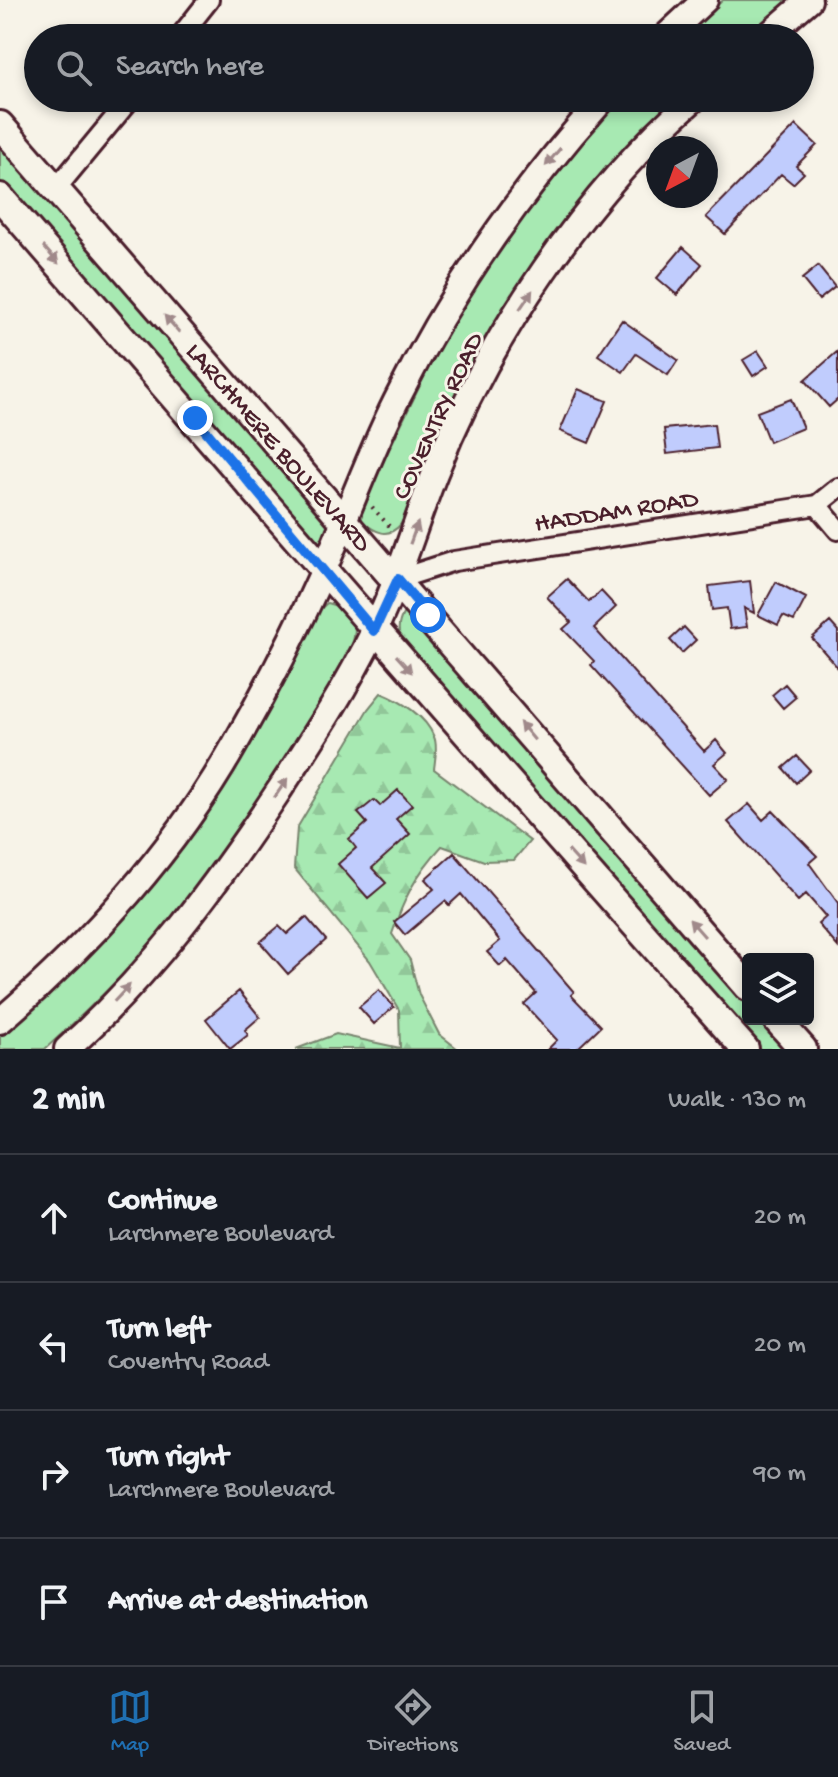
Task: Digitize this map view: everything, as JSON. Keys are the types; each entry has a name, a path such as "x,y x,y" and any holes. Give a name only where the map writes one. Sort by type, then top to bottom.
{"main road":[{"name":"LARCHMERE BOULEVARD","path":"0,125 398,579 742,980"},
{"name":"LARCHMERE BOULEVARD","path":"0,197 374,631 745,1049"},
{"path":"781,1025 803,1049"}],"street":[{"path":"190,24 209,0"},
{"path":"679,24 705,0"},
{"path":"781,24 809,0"},
{"path":"55,190 119,112"},
{"name":"COVENTRY ROAD","path":"0,1021 93,933 198,803 239,737 324,570 343,518 396,401 492,234 592,112"},
{"name":"COVENTRY ROAD","path":"67,1049 150,964 246,840 306,751 374,631 398,579 436,472 489,355 564,245 610,186 681,112"},
{"path":"838,488 817,505 838,530"},
{"name":"HADDAM ROAD","path":"398,579 454,561 817,505"}],"path":[{"path":"367,502 389,526"}],"green space":[{"path":"723,0 791,0 764,24 696,24"},
{"path":"607,112 672,112 654,136 646,136 646,146 469,378 426,464 401,524 391,532 382,533 362,521 361,507 462,299 516,220"},
{"path":"0,125 343,518 324,570 0,197"},
{"path":"327,603 340,607 355,621 350,651 296,746 234,840 164,929 126,971 45,1049 0,1049 0,1032 106,933 316,613"},
{"path":"412,613 742,990 742,1025 772,1025 791,1049 758,1049 408,649 400,636 399,624 403,614"},
{"path":"381,693 412,710 430,729 436,744 434,769 530,841 514,860 484,861 442,846 412,887 392,934 410,960 419,995 439,1034 458,1049 296,1049 336,1034 400,1048 399,1010 370,961 294,868 297,828 368,709"}],"building":[{"path":"796,125 817,145 796,166 804,173 793,184 781,174 725,234 706,217"},
{"path":"683,247 702,264 677,295 657,278"},
{"path":"818,266 835,287 819,300 802,279"},
{"path":"622,320 678,360 668,375 636,354 623,372 598,355"},
{"path":"758,351 768,366 753,376 743,360"},
{"path":"838,351 838,399 829,407 805,380"},
{"path":"578,389 607,401 589,443 560,431"},
{"path":"791,399 803,428 769,442 757,412"},
{"path":"714,424 717,448 667,454 664,429"},
{"path":"567,579 589,602 601,591 616,607 594,628 704,751 716,740 727,753 714,764 728,779 709,795 591,665 594,661 563,629 571,622 547,597"},
{"path":"750,581 754,613 744,608 747,627 730,629 727,608 712,610 709,586"},
{"path":"776,582 806,598 794,621 783,616 778,625 758,615"},
{"path":"830,622 838,631 838,668 812,638"},
{"path":"684,627 696,640 682,653 670,640"},
{"path":"785,684 796,697 783,708 772,695"},
{"path":"797,756 810,770 796,783 783,768"},
{"path":"398,790 412,805 396,819 410,834 372,868 386,883 368,898 338,864 356,848 349,839 367,823 358,813 374,800 380,806"},
{"path":"749,804 763,820 773,811 817,856 809,863 838,903 838,947 818,924 826,917 806,894 798,901 728,822"},
{"path":"454,853 574,992 571,995 601,1026 577,1049 548,1049 557,1040 524,1004 536,993 507,960 500,966 487,952 500,941 461,894 449,905 445,901 405,935 394,922 434,889 425,879"},
{"path":"306,917 326,940 288,974 260,942 279,926 287,934"},
{"path":"379,990 394,1007 374,1024 359,1007"},
{"path":"239,991 260,1017 245,1030 248,1035 230,1049 206,1019"}],"route":[{"path":"195,418 374,631 398,579 428,615"}]}
